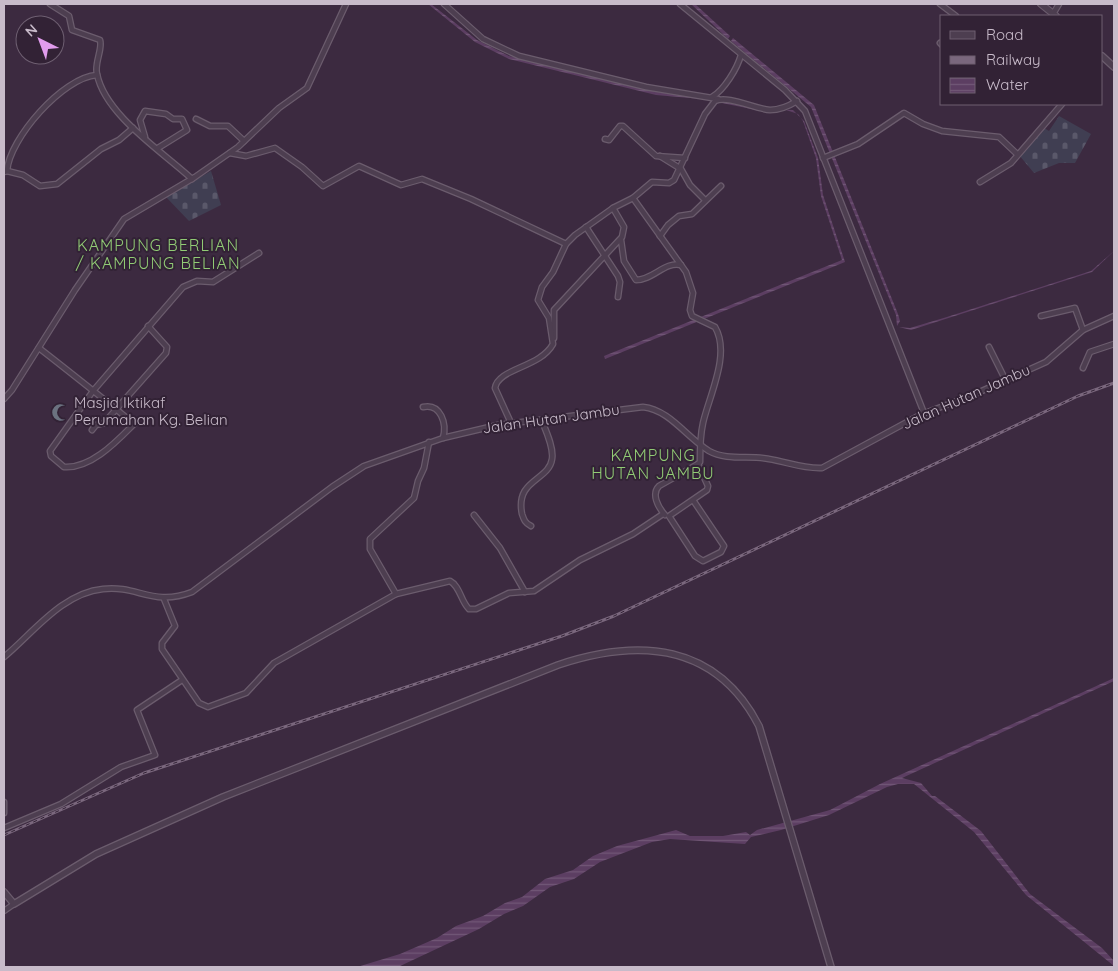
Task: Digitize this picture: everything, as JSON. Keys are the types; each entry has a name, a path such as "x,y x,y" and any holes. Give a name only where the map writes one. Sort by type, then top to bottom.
{"street":[{"path":"50,4 67,14 72,30 96,37 100,41 97,75 107,98 133,128 192,179"},
{"path":"4,399 12,390 124,219 192,179 230,153 278,108 307,88 346,4"},
{"path":"444,4 484,39 518,56 646,87 712,100 719,99 769,110 797,102"},
{"path":"940,4 955,15"},
{"path":"1041,4 1054,15 1059,4"},
{"path":"683,5 797,102 808,116 924,413"},
{"path":"553,344 549,318 538,300 542,287 553,272 566,244 586,227 613,208 633,198 652,182 672,182 681,169 712,100 742,55"},
{"path":"1103,57 1114,67"},
{"path":"97,75 89,75 70,84 54,96 26,131 10,158 5,172 23,175 40,186 57,184 100,150 119,140 133,128"},
{"path":"980,182 1001,171 1061,105"},
{"path":"146,138 140,124 141,116 145,111 166,114 173,120 182,120 187,130 158,148"},
{"path":"823,158 858,144 904,112 922,124 942,131 999,137 1017,154"},
{"path":"196,119 210,126 228,126 244,141"},
{"path":"605,139 608,141 620,126 623,126 638,137 654,154 681,169 690,185 705,200"},
{"path":"230,153 246,156 275,148 302,167 323,186 359,166 400,185 422,179 471,199 566,244"},
{"path":"660,156 685,158"},
{"path":"660,236 672,221 679,216 691,215 721,186"},
{"path":"633,198 681,265 691,284 693,299 690,310 695,318 715,327 720,341 717,380 706,413 700,444 700,462 658,486 654,491 654,495 666,515 700,561 721,552 724,546 693,500"},
{"path":"613,208 624,227 621,240 624,261 636,280 646,278 669,265 681,265"},
{"path":"586,227 606,255 620,282 618,297"},
{"path":"511,423 495,388 496,384 505,374 539,360 553,344 556,328 554,310 621,240"},
{"path":"39,348 93,391 116,409 134,424 101,453 86,462 68,468 62,466 50,454 50,451 93,391 148,326 183,287 191,282 213,282 259,253"},
{"path":"1040,316 1075,308 1083,330"},
{"name":"Jalan Hutan Jambu","path":"4,658 66,604 91,591 103,588 121,589 164,599 184,595 201,587 355,470 429,442 511,423 542,421 625,409 651,408 665,415 700,444 720,455 768,459 810,468 822,468 924,413 975,394 1046,362 1083,330 1114,316"},
{"path":"92,430 96,425 103,424 166,353 168,347 164,341 148,326"},
{"path":"1083,368 1090,352 1114,344"},
{"path":"990,347 1005,379"},
{"path":"422,407 431,407 441,415 446,426 443,438"},
{"path":"531,526 526,523 523,516 523,493 550,465 552,457 542,421"},
{"path":"396,594 370,549 370,539 414,498 418,481 423,472 429,442"},
{"path":"164,599 175,626 161,646 182,680 200,703 205,706 246,693 274,663 396,594 450,581 454,584 466,606 472,610 509,593 525,592 539,588 580,560 634,534 707,490 708,486 698,464"},
{"path":"474,514 500,548 525,592"},
{"path":"4,912 96,854 223,797 537,673 596,655 645,650 670,653 705,667 738,692 759,726 831,967"},
{"path":"4,828 68,800 121,767 155,755 137,710 182,680"},
{"path":"4,802 4,813"},
{"path":"4,892 14,904"}],"green space":[{"path":"1059,116 1091,134 1075,163 1059,163 1034,173 1019,155 1044,128 1049,131"},
{"path":"211,171 221,205 189,221 166,197"}],"water":[{"path":"428,4 431,4 477,40 509,56 654,91 680,92 755,109 793,110 796,114 786,110 771,113 702,99 656,95 509,59 475,42"},
{"path":"691,4 695,4 730,36 728,39"},
{"path":"733,38 814,105 898,314 900,321 897,326 896,315 811,107 731,41"},
{"path":"800,117 804,121 818,158 823,195 845,262 605,359 604,356 842,260 821,196 816,158"},
{"path":"1114,251 1092,272 911,330 899,327 910,328 1091,271"},
{"path":"1114,678 1114,681 902,778 921,783 932,796 935,796 981,831 1030,894 1102,948 1114,961 1114,966 1026,895 974,832 914,784 898,784 887,787 829,815 751,837 745,844 670,839 652,842 600,862 574,879 550,887 523,906 504,914 479,929 398,967 357,967 400,954 437,938 456,926 483,916 505,903 522,897 545,879 573,870 593,856 617,846 676,830 690,836 723,836 746,832 750,835 757,830 830,810 880,784"}],"railway":[{"path":"4,835 144,773 562,636 614,616 1078,396 1114,383"}],"place":[{"name":"Masjid Iktikaf Perumahan Kg. Belian","path":"60,412"}],"district":[{"name":"KAMPUNG BERLIAN / KAMPUNG BELIAN","path":"158,254"},
{"name":"KAMPUNG HUTAN JAMBU","path":"653,464"}]}
